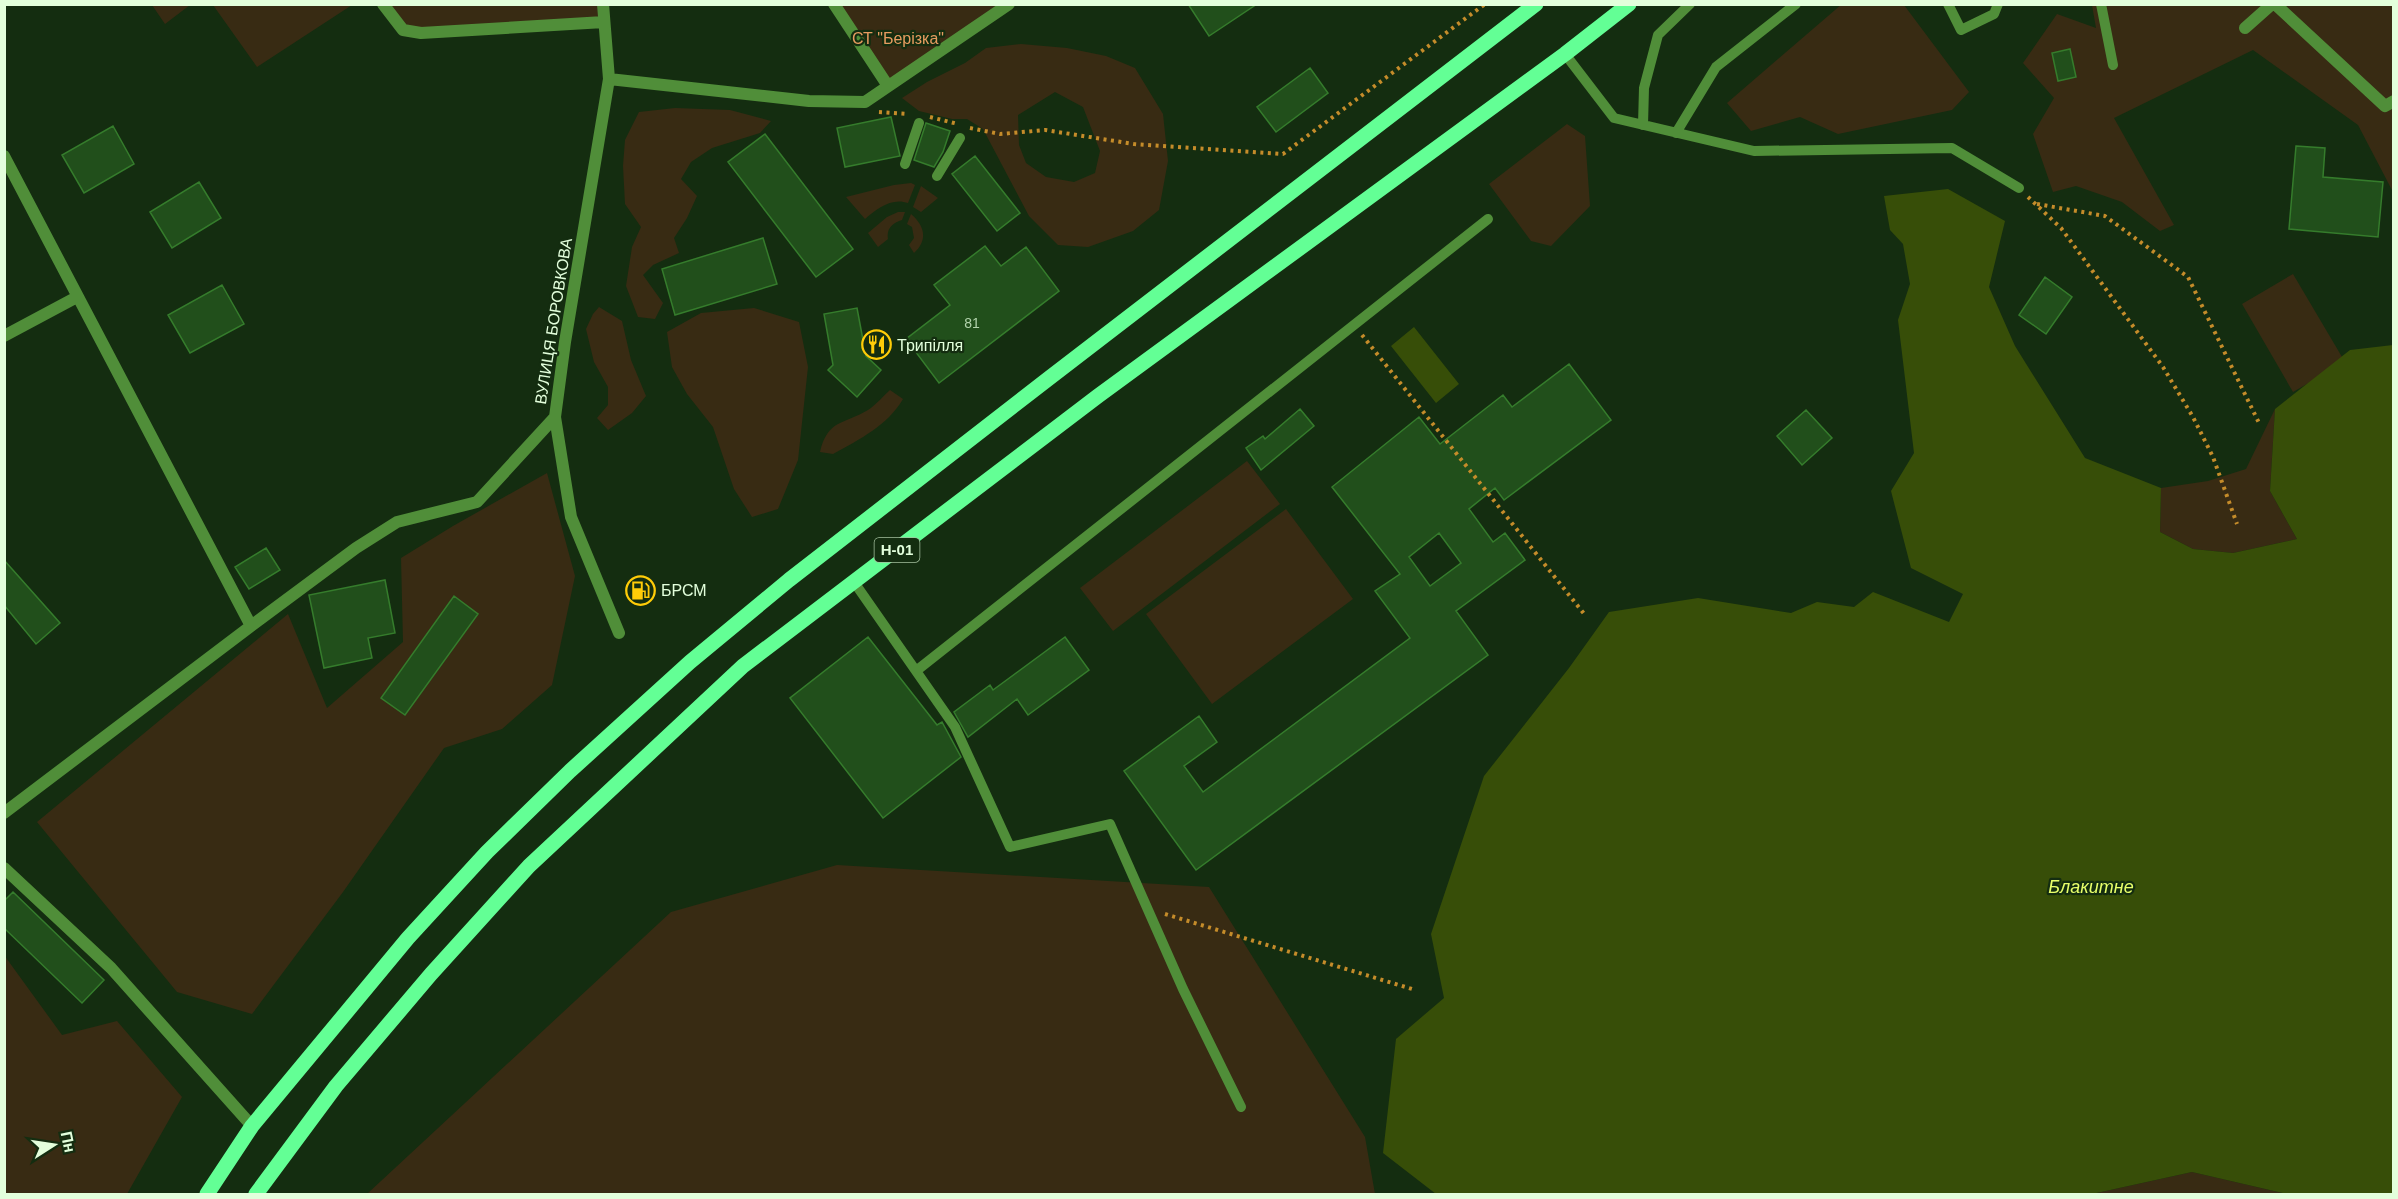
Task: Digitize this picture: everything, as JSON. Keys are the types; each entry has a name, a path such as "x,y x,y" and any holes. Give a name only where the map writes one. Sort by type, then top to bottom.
{"main road":[{"name":"Н-01","path":"207,1194 252,1126 408,938 487,852 570,771 690,662 789,580 1536,4"},
{"name":"Н-01","path":"256,1194 336,1086 431,974 529,866 743,666 1098,396 1565,54 1629,4"}],"street":[{"path":"383,4 404,30 421,33 604,22"},
{"name":"ВУЛИЦЯ БОРОВКОВА","path":"603,4 609,79 565,342 555,417 572,517 620,633"},
{"path":"834,4 888,86"},
{"path":"609,79 809,100 864,102 1009,4"},
{"path":"2246,28 2273,4 2385,106 2394,101"},
{"path":"4,156 251,626"},
{"path":"4,336 77,297"},
{"path":"4,813 356,548 397,522 477,502 555,417"},
{"path":"4,868 111,968 252,1126"}],"lane":[{"path":"1643,125 1644,88 1658,35 1690,4"},
{"path":"1676,133 1716,67 1796,4"},
{"path":"1948,4 1961,30 1994,14 1998,4"},
{"path":"2101,4 2113,65"},
{"path":"1565,54 1614,118 1754,151 1952,148 2019,188"},
{"path":"905,164 919,118"},
{"path":"938,176 960,138"},
{"path":"916,671 1488,219"},
{"path":"855,582 955,728 1010,847 1110,824 1183,989 1241,1107"}],"path":[{"path":"853,102 868,111 919,118 1000,135 1045,130 1134,144 1282,154 1485,4"},
{"path":"2019,188 2061,228 2163,368 2193,417 2213,457 2237,524"},
{"path":"2036,204 2105,216 2188,277 2259,423"},
{"path":"1354,325 1585,615"},
{"path":"1148,908 1412,989"}],"green space":[{"path":"1842,4 1904,5 1969,92 1952,110 1838,134 1800,117 1751,131 1727,103"},
{"path":"152,5 190,5 165,24"},
{"path":"213,5 352,5 257,67"},
{"path":"383,5 603,5 604,22 403,30"},
{"name":"СТ \"Берізка\"","path":"833,5 1009,5 888,86"},
{"path":"2092,5 2393,5 2393,192 2358,125 2253,50 2114,118 2174,225 2160,231 2122,202 2076,186 2053,192 2033,134 2054,98 2023,63 2057,14 2096,28"},
{"path":"1021,44 1067,48 1106,56 1135,68 1163,114 1168,161 1159,210 1133,231 1088,247 1058,245 1029,216 983,129 967,119 952,119 919,111 902,98 927,82 965,63 986,48","holes":["1055,92 1083,107 1100,151 1095,173 1074,182 1046,177 1026,163 1019,145 1018,115"]},
{"path":"675,108 730,110 771,121 760,133 712,148 691,162 681,179 697,196 674,238 679,253 653,265 643,275 663,303 655,319 638,317 626,286 632,247 641,227 625,204 623,166 625,140 639,112"},
{"path":"1567,124 1585,136 1590,206 1551,246 1531,241 1489,184"},
{"path":"911,183 915,185 908,203 890,203 865,219 846,197 894,185"},
{"path":"921,186 938,198 921,212 913,207"},
{"path":"898,212 905,212 902,220 891,226 888,239 878,247 868,233 887,217"},
{"path":"911,214 919,223 923,233 921,243 914,253 909,245 914,238 912,227 907,224"},
{"path":"2293,274 2345,362 2293,392 2242,304"},
{"path":"599,307 622,321 631,360 646,396 632,413 608,430 597,418 608,405 608,387 594,362 586,329"},
{"path":"754,308 799,322 808,367 798,460 778,509 752,517 734,489 713,427 687,394 672,367 667,332 701,313"},
{"path":"890,390 903,399 889,417 863,437 833,454 820,452 823,441 832,428 868,410"},
{"path":"2275,409 2270,491 2297,539 2233,553 2193,549 2160,532 2161,488 2208,481 2246,469"},
{"path":"1247,461 1280,504 1113,631 1080,588"},
{"path":"547,473 575,576 552,685 502,729 444,748 343,892 252,1014 177,992 37,822 288,614 327,708 403,642 401,558"},
{"path":"1286,509 1353,599 1212,704 1146,614"},
{"path":"837,865 1209,887 1365,1137 1375,1194 367,1194 671,912"},
{"path":"4,955 62,1035 117,1021 182,1097 127,1194 5,1194"},
{"path":"2192,1172 2287,1194 2092,1194"}],"water":[{"name":"Блакитне","path":"1948,189 2005,221 1989,287 2015,346 2085,458 2161,488 2160,532 2193,549 2233,553 2297,539 2270,491 2275,409 2350,350 2393,345 2393,1194 2287,1194 2192,1172 2092,1194 1436,1194 1383,1153 1396,1039 1444,998 1431,934 1484,776 1569,668 1609,612 1698,598 1791,613 1817,602 1854,607 1873,592 1949,622 1963,594 1911,568 1891,491 1914,453 1898,320 1910,284 1903,244 1890,230 1884,196"},
{"path":"1414,327 1459,384 1436,403 1391,346"}],"building":[{"path":"1188,4 1257,4 1209,36"},
{"path":"2070,49 2076,77 2058,81 2052,53"},
{"path":"1310,68 1328,93 1276,132 1257,107"},
{"path":"891,117 900,156 845,167 837,128"},
{"path":"926,123 950,131 943,152 934,167 914,160"},
{"path":"113,126 134,164 84,193 62,155"},
{"path":"765,134 853,249 816,277 728,162"},
{"path":"2296,146 2325,148 2323,177 2383,182 2378,237 2289,229"},
{"path":"975,156 1020,213 997,231 952,174"},
{"path":"199,182 221,218 172,248 150,212"},
{"path":"763,238 777,284 675,315 662,269"},
{"path":"985,246 1001,266 1026,247 1059,291 939,383 906,339 950,305 934,285"},
{"path":"2045,277 2072,297 2046,334 2019,315"},
{"path":"222,285 244,324 190,353 168,315"},
{"path":"857,308 866,356 881,370 857,397 828,370 833,365 824,314"},
{"path":"1569,364 1611,420 1504,500 1495,488 1469,509 1493,542 1505,533 1525,560 1456,611 1488,655 1196,870 1124,771 1199,716 1217,742 1184,766 1203,792 1410,638 1375,591 1400,574 1332,487 1419,417 1440,444 1503,395 1512,407","holes":["1439,533 1461,563 1430,586 1409,557"]},
{"path":"1300,409 1314,426 1261,470 1246,448 1263,436 1265,439"},
{"path":"1806,410 1832,438 1802,465 1777,436"},
{"path":"266,548 280,570 249,589 235,567"},
{"path":"4,560 60,623 36,644 4,605"},
{"path":"385,580 395,633 368,638 372,658 324,668 309,595"},
{"path":"454,596 478,614 405,715 381,698"},
{"path":"868,637 937,725 942,722 961,757 883,818 790,698"},
{"path":"1065,637 1089,670 1028,715 1017,699 968,737 954,712 990,685 993,690"},
{"path":"13,892 104,980 82,1003 4,928 4,901"}],"place":[{"name":"Трипілля","path":"876,345"},
{"name":"БРСМ","path":"640,590"}]}
